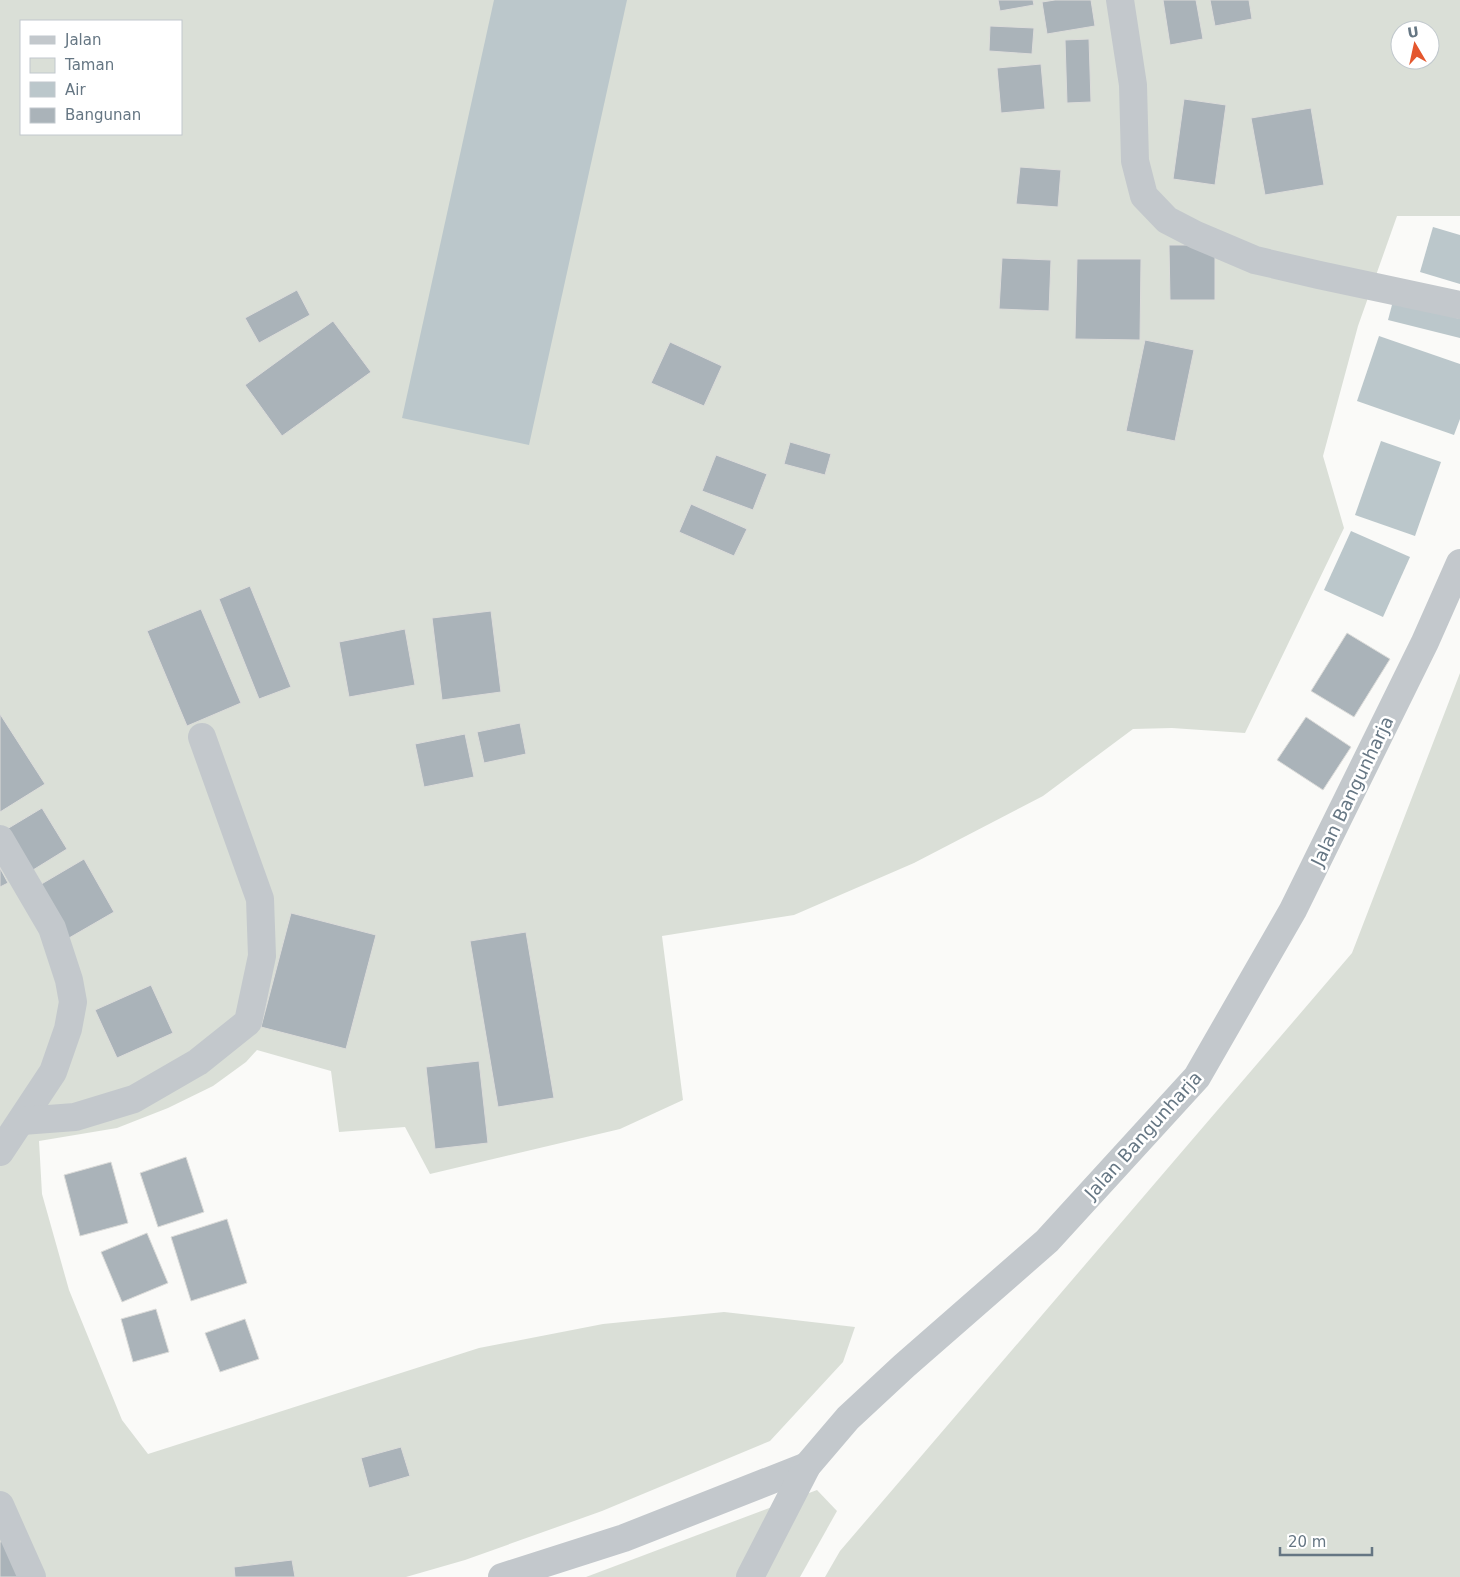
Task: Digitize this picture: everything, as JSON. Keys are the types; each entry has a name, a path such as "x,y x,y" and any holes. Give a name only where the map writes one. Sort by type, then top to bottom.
{"street":[{"path":"1120,0 1133,85 1135,161 1144,196 1167,220 1196,236 1255,260 1318,276 1460,305"},
{"name":"Jalan Bangunharja","path":"750,1577 807,1466 848,1418 904,1366 1047,1241 1197,1078 1293,910 1425,642 1460,563"},
{"path":"22,1121 75,1117 134,1099 198,1062 248,1022 262,956 260,899 202,737"},
{"path":"0,839 52,928 69,980 73,1002 68,1029 53,1072 0,1152"},
{"path":"502,1577 624,1538 807,1466"},
{"path":"0,1506 32,1577"}],"green space":[{"path":"0,0 1460,0 1460,216 1397,216 1358,326 1323,456 1344,528 1245,733 1172,728 1133,729 1043,796 914,863 794,915 662,936 683,1100 620,1129 430,1174 405,1127 339,1132 331,1071 257,1050 246,1062 213,1086 168,1108 117,1128 39,1141 42,1194 69,1290 122,1420 148,1454 479,1348 603,1324 724,1312 855,1327 843,1362 770,1441 602,1511 465,1560 406,1577 0,1577"},
{"path":"1460,673 1460,1577 825,1577 840,1551 1352,953"},
{"path":"817,1490 837,1511 800,1577 586,1577"}],"water":[{"path":"494,0 627,0 529,445 402,418"},
{"path":"1433,227 1460,235 1460,284 1420,272"},
{"path":"1393,301 1460,319 1460,338 1388,320"},
{"path":"1379,336 1460,364 1460,419 1454,435 1357,401"},
{"path":"1381,441 1441,462 1415,536 1355,515"},
{"path":"1351,531 1410,557 1383,617 1324,590"}],"building":[{"path":"998,0 1033,0 1034,5 1000,11"},
{"path":"1091,0 1095,26 1047,34 1042,2"},
{"path":"1163,0 1196,0 1203,39 1170,45"},
{"path":"1210,0 1249,0 1252,19 1215,26"},
{"path":"990,26 1034,28 1032,54 989,51"},
{"path":"1089,39 1091,102 1067,103 1065,40"},
{"path":"1041,64 1045,109 1001,113 997,68"},
{"path":"1184,99 1226,105 1215,185 1173,179"},
{"path":"1311,108 1324,185 1265,195 1251,118"},
{"path":"1020,167 1061,170 1058,207 1016,204"},
{"path":"1169,245 1215,245 1215,300 1170,300"},
{"path":"1002,258 1051,260 1049,311 999,309"},
{"path":"1077,259 1141,259 1140,340 1075,339"},
{"path":"297,290 310,315 259,343 245,318"},
{"path":"333,321 371,372 282,436 245,385"},
{"path":"1145,340 1194,350 1175,441 1126,431"},
{"path":"670,342 722,366 704,406 651,383"},
{"path":"790,442 831,454 825,475 784,464"},
{"path":"716,455 767,474 753,510 702,491"},
{"path":"691,504 747,529 734,556 679,532"},
{"path":"250,586 291,687 259,699 219,599"},
{"path":"201,609 241,703 187,726 147,631"},
{"path":"491,611 501,692 442,700 432,618"},
{"path":"405,629 415,685 349,697 339,642"},
{"path":"1347,633 1390,659 1354,717 1311,691"},
{"path":"0,714 45,784 0,812"},
{"path":"1306,717 1351,747 1323,790 1277,760"},
{"path":"520,723 526,754 484,763 477,732"},
{"path":"465,734 474,777 424,787 415,744"},
{"path":"42,808 67,849 33,870 7,829"},
{"path":"84,859 114,912 69,938 38,886"},
{"path":"0,868 8,883 0,887"},
{"path":"291,913 376,935 346,1049 261,1027"},
{"path":"526,932 554,1098 498,1107 470,941"},
{"path":"151,985 173,1033 117,1058 95,1010"},
{"path":"479,1061 488,1143 435,1149 426,1067"},
{"path":"186,1157 204,1212 158,1227 140,1173"},
{"path":"111,1162 128,1223 80,1236 64,1175"},
{"path":"227,1219 247,1283 191,1301 171,1237"},
{"path":"147,1233 168,1283 122,1302 101,1252"},
{"path":"156,1309 169,1352 133,1362 121,1319"},
{"path":"245,1319 259,1359 220,1372 205,1333"},
{"path":"401,1447 410,1476 369,1488 361,1458"},
{"path":"7,1540 20,1576 17,1577 0,1577 0,1542"},
{"path":"292,1560 295,1577 235,1577 234,1567"}]}
